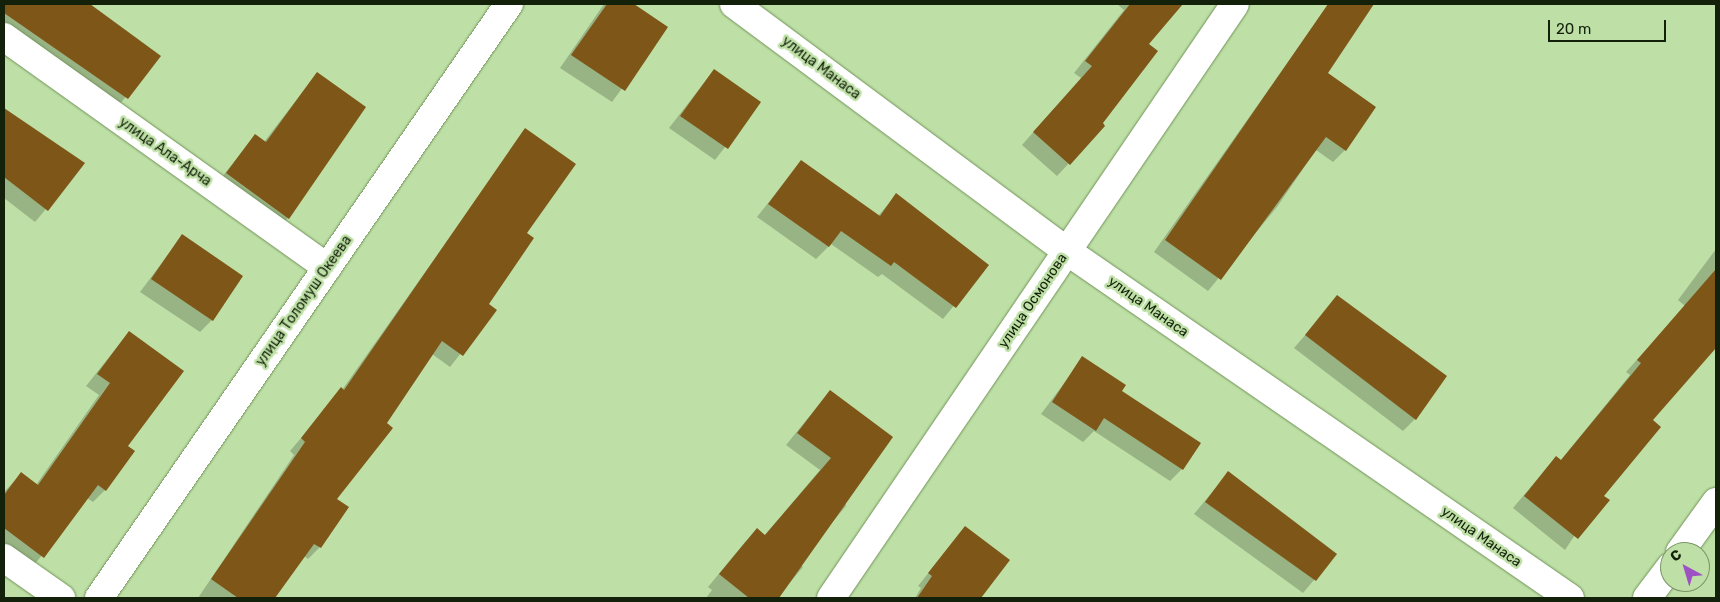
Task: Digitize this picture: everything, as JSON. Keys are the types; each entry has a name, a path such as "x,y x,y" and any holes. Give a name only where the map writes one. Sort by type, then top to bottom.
{"street":[{"name":"улица Толомуш Океева","path":"100,598 509,4"},
{"name":"улица Манаса","path":"734,4 1067,251 1570,598"},
{"name":"улица Осмонова","path":"831,598 1235,4"},
{"name":"улица Ала-Арча","path":"4,37 327,267"},
{"path":"1687,542 1716,502"},
{"path":"4,558 61,598"},
{"path":"1648,598 1660,581"}],"building":[{"path":"4,4 90,4 161,56 128,99 4,13"},
{"path":"607,4 634,4 668,27 625,91 571,55"},
{"path":"1130,4 1183,4 1149,44 1158,51 1103,123 1105,126 1070,165 1033,132 1092,66 1085,61"},
{"path":"1328,4 1374,4 1328,73 1376,107 1346,151 1326,137 1221,280 1165,240"},
{"path":"714,69 761,102 728,149 680,116"},
{"path":"317,72 366,107 289,219 226,173 255,134 266,142"},
{"path":"4,108 85,163 48,211 4,177"},
{"path":"525,128 576,164 527,233 534,238 489,304 497,310 463,356 442,341 387,423 393,428 337,499 349,507 321,548 314,544 275,598 238,598 211,579 305,442 301,438 341,387 344,390"},
{"path":"801,160 880,216 896,193 989,265 956,308 894,262 891,266 841,231 829,247 768,204"},
{"path":"182,234 243,276 213,321 151,279"},
{"path":"1716,269 1716,348 1653,420 1661,427 1604,496 1610,500 1578,539 1524,496 1556,456 1561,460 1641,363 1637,360"},
{"path":"1337,295 1447,376 1416,420 1305,335"},
{"path":"129,331 184,371 128,446 135,451 106,491 98,485 44,558 4,528 4,495 21,472 38,485 110,383 97,374"},
{"path":"1082,356 1126,385 1122,391 1201,443 1183,470 1104,418 1096,431 1052,402"},
{"path":"830,390 893,437 779,598 749,598 719,574 757,528 765,535 831,458 797,433"},
{"path":"1228,471 1337,554 1316,581 1205,502"},
{"path":"965,526 1010,560 981,598 917,598 932,576 928,573"}]}
